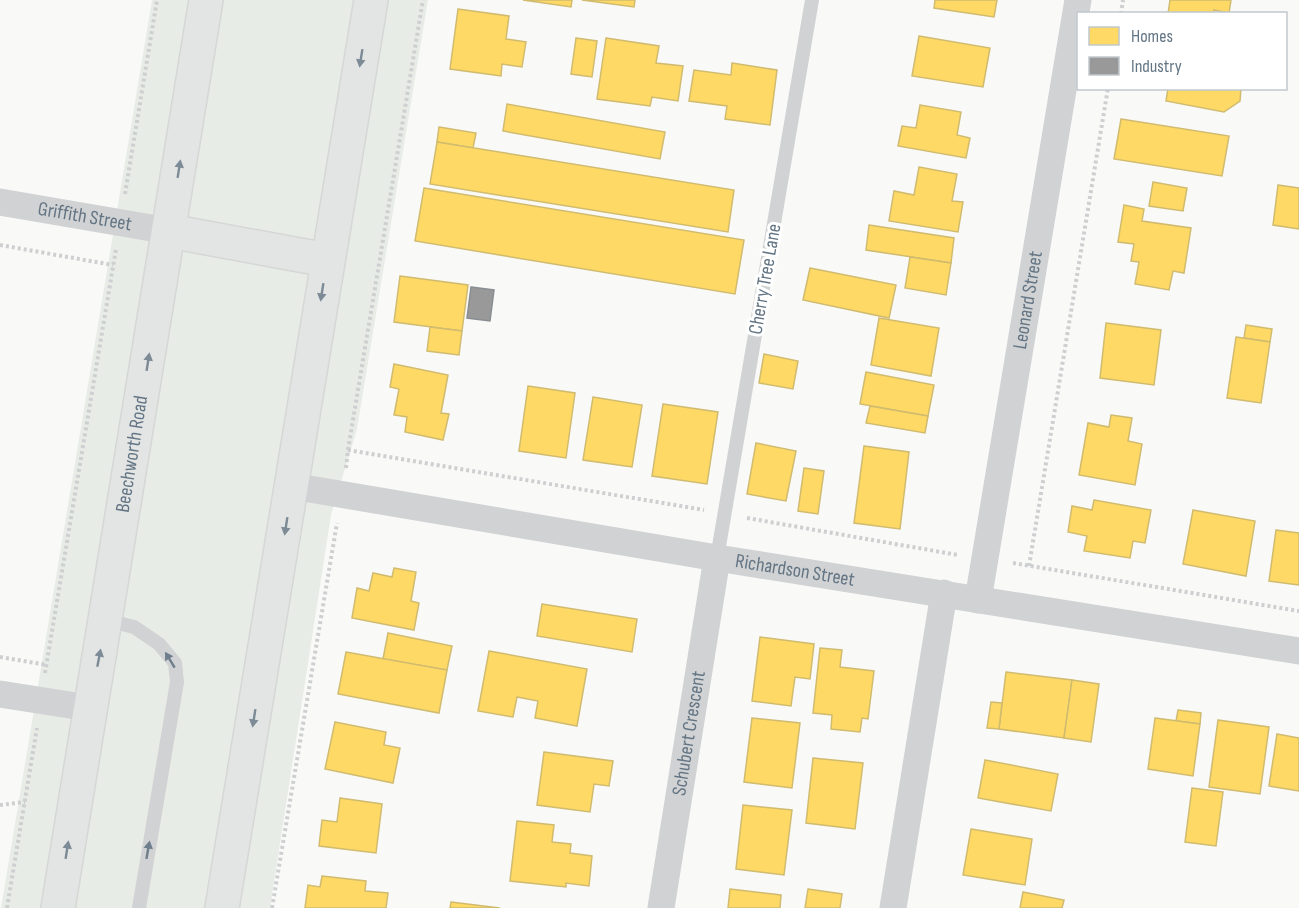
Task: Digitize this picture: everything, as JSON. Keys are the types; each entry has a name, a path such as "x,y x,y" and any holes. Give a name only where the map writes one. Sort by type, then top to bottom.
{"main road":[{"name":"Beechworth Road","path":"58,908 206,0"},
{"path":"222,908 371,0"},
{"path":"169,231 327,260"}],"street":[{"name":"Leonard Street","path":"978,600 1078,0"},
{"name":"Griffith Street","path":"0,202 169,231"},
{"name":"Richardson Street","path":"292,486 717,558 1299,651"},
{"name":"Schubert Crescent","path":"661,908 717,558"},
{"path":"893,908 944,593"},
{"path":"0,693 89,708"}],"lane":[{"name":"Cherry Tree Lane","path":"717,558 812,0"},
{"path":"106,620 134,627 159,644 175,663 177,682 139,908"}],"path":[{"path":"7,908 157,0"},
{"path":"348,450 423,0"},
{"path":"1029,566 1108,90"},
{"path":"0,245 113,265"},
{"path":"0,657 47,665"},
{"path":"0,805 24,802"}],"shaded area":[{"path":"152,0 428,0 357,429 331,515 270,908 1,908"}],"building: Homes":[{"path":"523,0 572,0 571,7"},
{"path":"582,0 635,0 634,7"},
{"path":"935,0 997,0 994,17 934,8"},
{"path":"1170,0 1231,0 1229,12 1214,10 1214,12 1168,12"},
{"path":"458,9 509,16 506,39 526,42 522,67 502,64 501,76 450,69"},
{"path":"919,36 990,48 983,87 912,76"},
{"path":"576,38 597,41 592,77 571,74"},
{"path":"606,38 659,46 656,63 683,66 678,101 652,97 650,106 597,99"},
{"path":"732,63 777,70 770,125 725,119 727,106 689,101 694,70 731,75"},
{"path":"1168,90 1241,90 1240,101 1224,112 1166,101"},
{"path":"507,104 665,132 660,159 503,131"},
{"path":"920,105 961,112 957,135 970,138 966,158 898,146 902,126 916,128"},
{"path":"1121,119 1229,136 1222,176 1114,159"},
{"path":"439,127 476,133 473,148 437,142"},
{"path":"437,142 734,190 728,232 430,184"},
{"path":"919,167 957,174 952,201 963,202 958,232 889,221 894,191 914,195"},
{"path":"1153,182 1187,188 1183,211 1149,206"},
{"path":"1278,185 1299,188 1299,229 1273,225"},
{"path":"424,188 744,240 735,294 415,241"},
{"path":"1124,205 1144,209 1142,221 1191,228 1184,273 1173,271 1169,290 1135,284 1139,262 1131,261 1134,244 1118,242"},
{"path":"869,225 954,238 951,263 866,250"},
{"path":"910,257 951,263 946,295 905,288"},
{"path":"810,268 896,285 889,318 803,300"},
{"path":"400,276 468,285 462,331 394,322"},
{"path":"879,318 939,328 931,376 871,365"},
{"path":"1106,323 1161,330 1154,385 1100,378"},
{"path":"1246,325 1272,329 1270,342 1244,338"},
{"path":"430,327 462,331 459,355 427,351"},
{"path":"1236,337 1270,342 1261,403 1227,398"},
{"path":"764,354 798,361 793,389 759,383"},
{"path":"394,364 448,375 441,413 449,414 443,440 405,432 407,417 394,415 399,389 390,387"},
{"path":"866,372 934,385 928,416 860,404"},
{"path":"528,386 575,393 566,458 519,451"},
{"path":"593,397 642,405 632,467 583,460"},
{"path":"663,404 718,412 707,484 652,476"},
{"path":"870,406 928,416 925,433 866,423"},
{"path":"1111,415 1132,418 1128,441 1142,444 1135,485 1079,475 1088,423 1109,427"},
{"path":"756,443 796,451 786,501 747,494"},
{"path":"864,446 909,452 900,529 854,523"},
{"path":"804,468 824,471 818,514 798,511"},
{"path":"1094,500 1151,510 1145,543 1133,541 1130,558 1084,551 1087,536 1068,532 1072,506 1092,510"},
{"path":"1193,510 1255,521 1246,576 1183,564"},
{"path":"1276,530 1299,533 1299,585 1269,581"},
{"path":"394,568 416,572 411,601 419,603 414,630 352,618 357,588 369,591 373,573 392,577"},
{"path":"542,604 637,619 632,652 537,636"},
{"path":"388,633 452,646 447,670 383,659"},
{"path":"760,637 814,644 810,679 795,677 791,706 752,701"},
{"path":"820,648 842,650 840,667 874,671 868,719 862,718 860,732 831,729 832,715 813,713"},
{"path":"489,651 587,669 577,726 535,718 538,701 517,697 513,717 478,711"},
{"path":"346,652 447,670 439,713 338,694"},
{"path":"1006,672 1072,680 1064,738 999,729"},
{"path":"1072,680 1099,684 1091,742 1064,738"},
{"path":"991,702 1002,703 999,729 987,728"},
{"path":"1178,710 1201,713 1200,724 1176,721"},
{"path":"752,718 800,723 792,788 744,782"},
{"path":"1155,718 1200,724 1193,776 1148,769"},
{"path":"1218,720 1269,727 1260,794 1209,787"},
{"path":"335,722 386,732 384,745 400,748 393,783 325,769"},
{"path":"1277,734 1299,738 1299,791 1269,786"},
{"path":"544,752 613,761 609,786 594,784 590,812 537,805"},
{"path":"813,758 863,763 855,829 806,823"},
{"path":"985,760 1058,774 1051,811 978,798"},
{"path":"1192,788 1223,792 1216,846 1185,842"},
{"path":"340,798 382,804 376,853 319,846 322,820 337,822"},
{"path":"743,805 792,810 784,875 736,869"},
{"path":"517,821 554,825 552,842 571,844 570,853 592,856 589,886 566,883 566,887 510,881"},
{"path":"971,829 1032,839 1025,885 963,875"},
{"path":"322,876 366,881 365,891 388,893 386,908 305,908 308,885 320,887"},
{"path":"730,889 781,895 780,908 728,908"},
{"path":"808,889 842,894 840,908 805,908"},
{"path":"1023,892 1064,900 1062,908 1020,908"},
{"path":"451,902 500,908 450,908"}],"building: Industry":[{"path":"471,287 494,290 490,321 467,318"}]}
